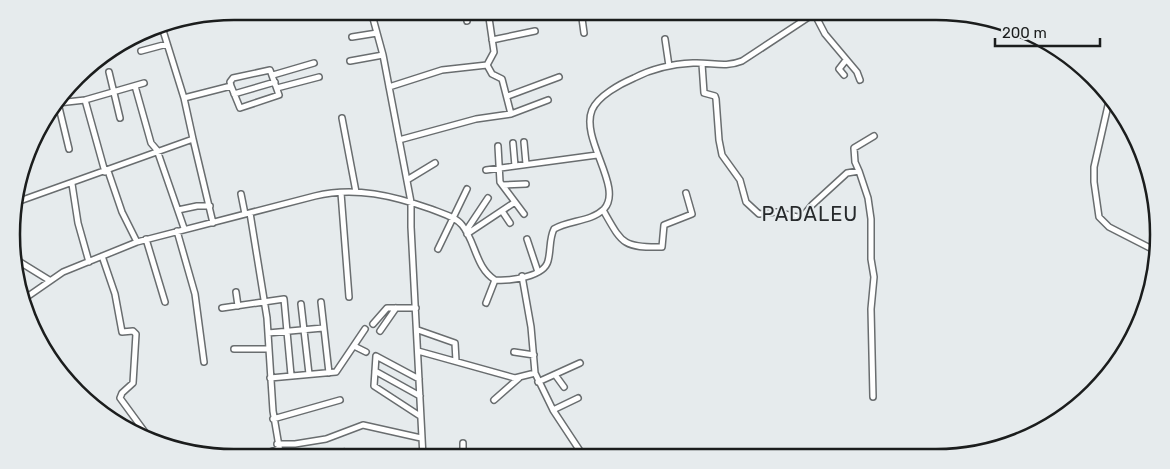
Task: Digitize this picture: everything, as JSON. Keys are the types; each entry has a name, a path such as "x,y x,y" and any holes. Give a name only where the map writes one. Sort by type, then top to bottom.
{"street":[{"path":"373,20 383,55 411,202 412,255 418,330 422,449"},
{"path":"389,87 442,70 487,65 494,56 489,20"},
{"path":"582,20 584,34"},
{"path":"29,295 49,280 146,239 323,194 356,192 376,193 411,202 462,224 479,261 489,276 495,280 538,272 546,267 548,262 554,229 603,210 610,194 597,155 591,122 592,111 596,104 619,86 634,78 669,66 702,64 728,66 742,61 799,20"},
{"path":"819,20 825,34 857,72 860,80"},
{"path":"492,40 535,31"},
{"path":"163,32 184,98 213,223"},
{"path":"352,37 377,33"},
{"path":"665,39 669,66"},
{"path":"141,51 166,44"},
{"path":"350,60 383,55"},
{"path":"844,75 838,69 846,60"},
{"path":"273,75 314,63"},
{"path":"702,64 704,94 715,96 716,99 718,140 722,155 740,180 746,202 759,214 776,212 797,217 803,216 812,205 848,173 859,171"},
{"path":"487,65 492,74 502,79 508,96 511,114"},
{"path":"268,70 273,75 278,97 240,108 230,82 233,78 268,70"},
{"path":"108,72 120,118"},
{"path":"234,94 319,77"},
{"path":"508,96 559,77"},
{"path":"66,102 85,100 144,83"},
{"path":"135,86 151,143 158,150 184,228"},
{"path":"184,98 231,86"},
{"path":"85,100 106,171 122,212 137,242"},
{"path":"399,140 476,119 511,114 548,100"},
{"path":"1108,106 1094,167 1099,217 1109,227 1150,248"},
{"path":"60,110 69,148"},
{"path":"342,118 356,192"},
{"path":"873,397 871,309 874,277 871,260 871,219 868,198 855,162 854,148 874,136"},
{"path":"23,199 44,191 72,184 158,150 193,139"},
{"path":"524,142 526,164"},
{"path":"512,143 515,166"},
{"path":"498,146 500,182 524,214"},
{"path":"486,170 597,155"},
{"path":"407,180 435,163"},
{"path":"72,184 78,223 89,262"},
{"path":"503,185 526,184"},
{"path":"438,249 467,189"},
{"path":"341,193 349,297"},
{"path":"603,210 620,240 625,243 648,247 662,247 664,225 692,214 686,193"},
{"path":"241,194 248,213 264,301 274,420 278,449"},
{"path":"467,233 488,198"},
{"path":"467,233 516,202"},
{"path":"178,210 197,206 210,206"},
{"path":"502,211 510,223"},
{"path":"177,231 195,294 204,362"},
{"path":"146,239 165,302"},
{"path":"527,239 538,272"},
{"path":"102,256 115,294 122,332 133,331 136,334 134,383 122,393 120,398 142,428"},
{"path":"22,263 49,280"},
{"path":"522,276 535,373 553,410 579,449"},
{"path":"486,303 495,280"},
{"path":"236,292 238,306"},
{"path":"222,308 284,299 291,376"},
{"path":"321,302 329,373"},
{"path":"301,304 309,374"},
{"path":"380,331 396,308"},
{"path":"372,324 384,310 416,308"},
{"path":"268,333 323,328"},
{"path":"270,378 329,373 339,370 365,329"},
{"path":"418,330 455,342 456,361"},
{"path":"354,346 366,352"},
{"path":"234,349 269,349"},
{"path":"418,351 519,378"},
{"path":"514,352 534,355"},
{"path":"419,379 376,356 374,386 420,416"},
{"path":"538,382 556,376 580,363"},
{"path":"375,371 420,396"},
{"path":"494,400 519,378 535,373"},
{"path":"556,376 564,387"},
{"path":"553,410 578,398"},
{"path":"274,420 340,400"},
{"path":"272,449 278,446 326,439 363,425 421,438"},
{"path":"463,442 463,449"}],"district":[{"name":"PADALEU","path":"810,214"}]}
